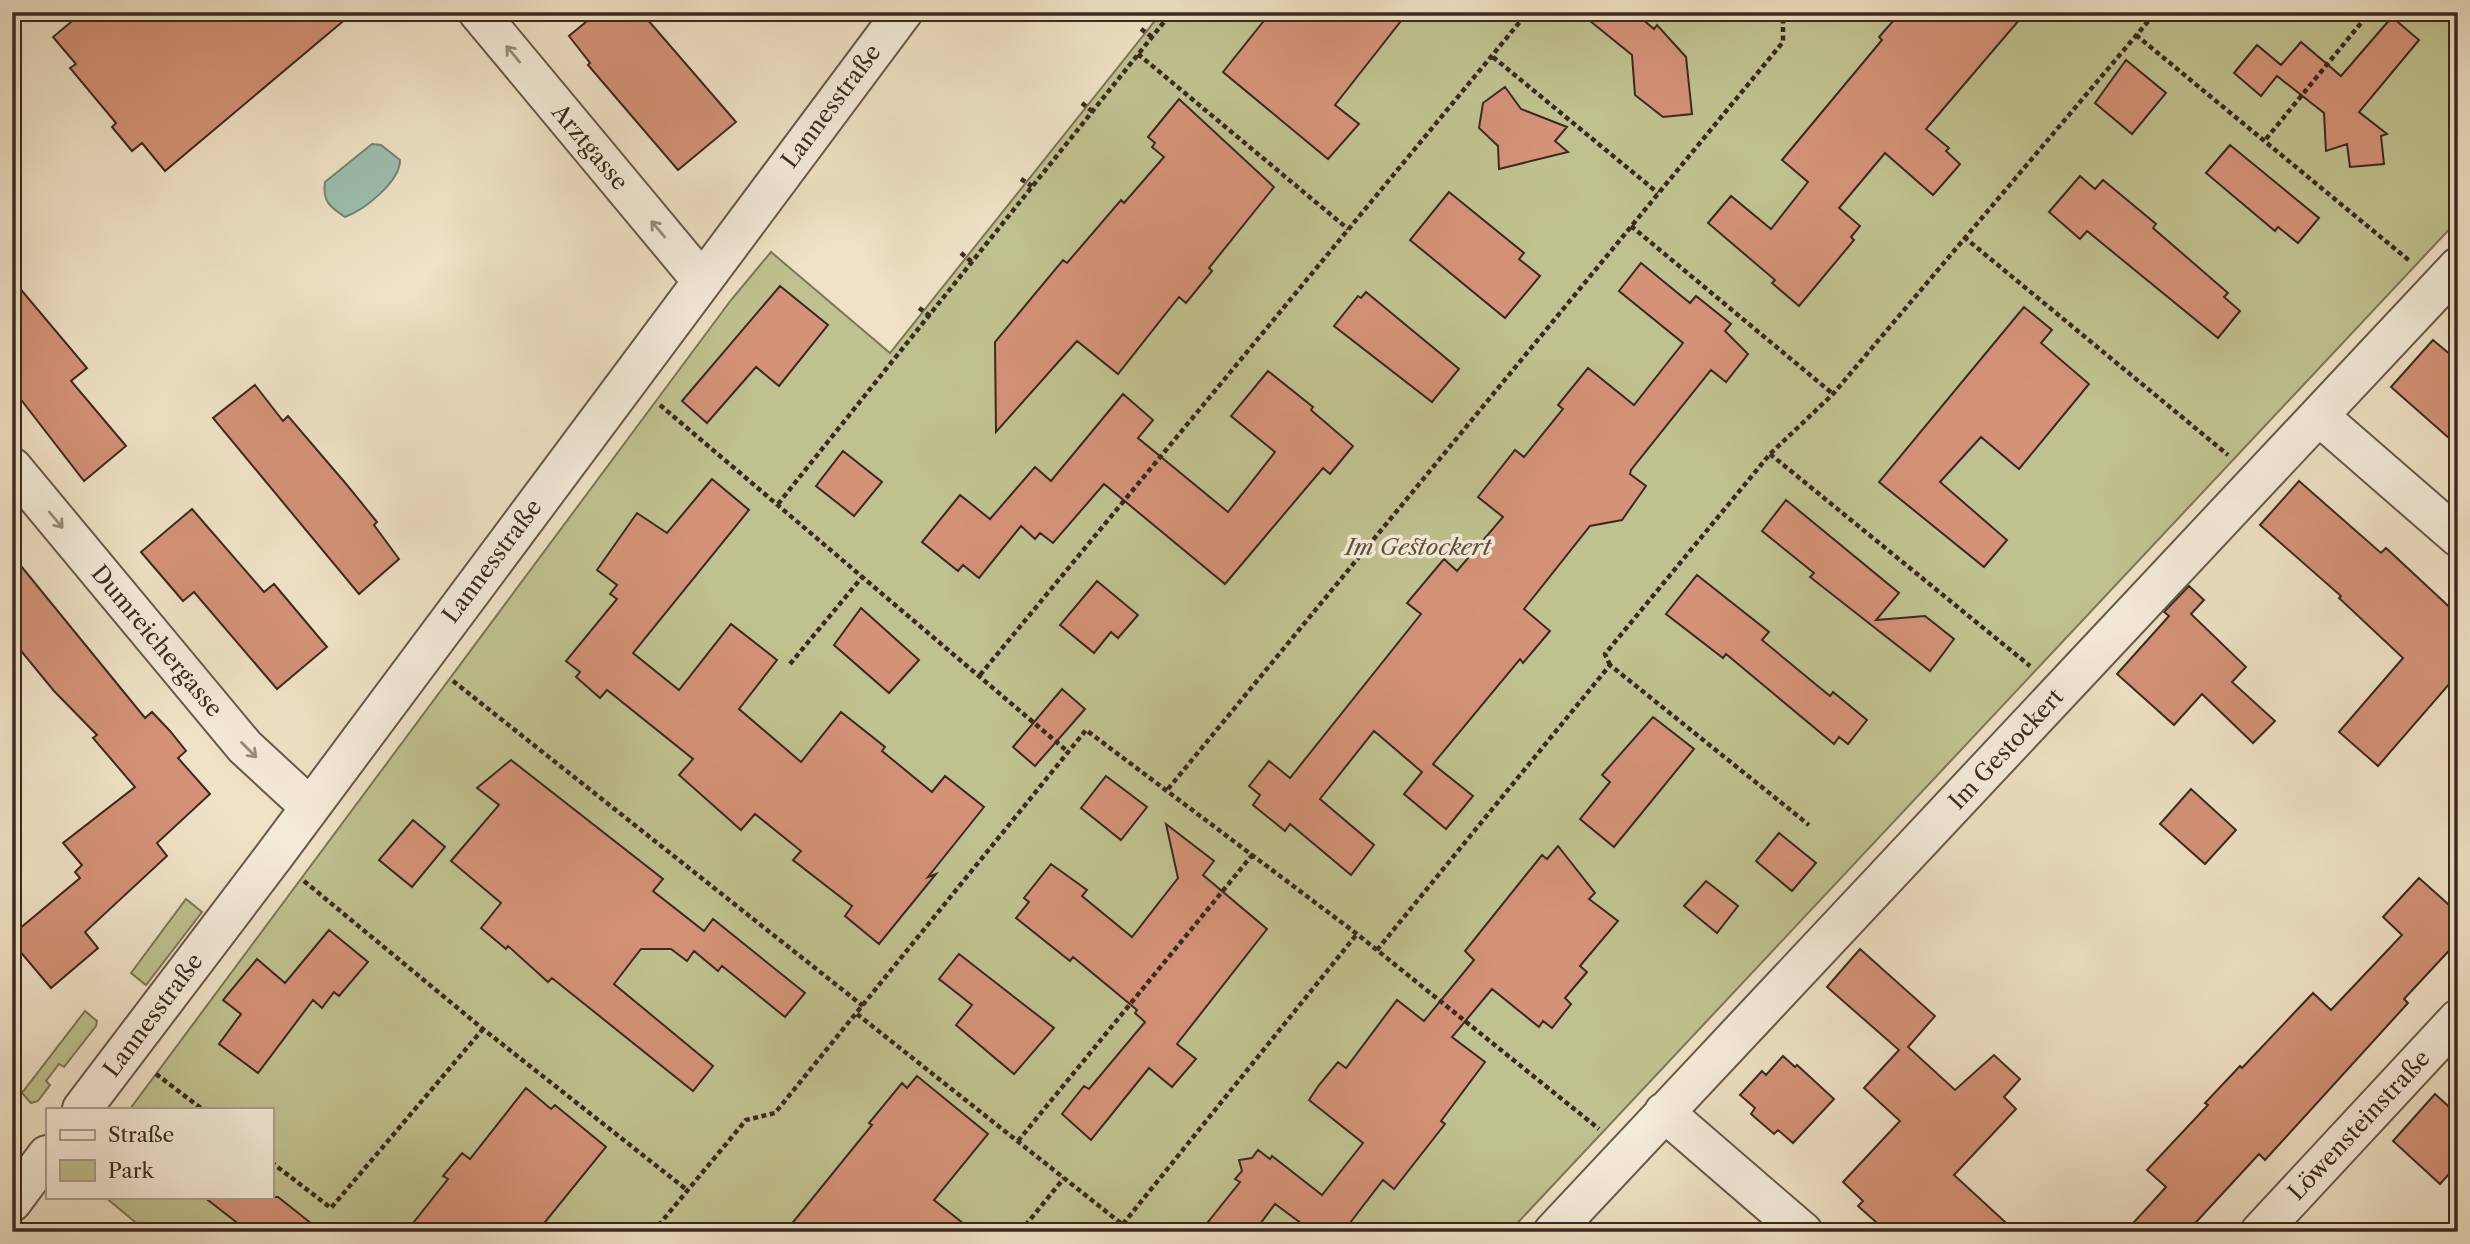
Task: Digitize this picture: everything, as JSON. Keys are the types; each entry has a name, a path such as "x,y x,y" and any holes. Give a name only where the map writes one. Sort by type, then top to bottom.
{"street":[{"name":"Arztgasse","path":"478,12 702,281"},
{"name":"Lannesstraße","path":"83,1108 274,856 903,12"},
{"name":"Im Gestockert","path":"1553,1232 2320,417 2449,276"},
{"path":"2320,417 2458,537"},
{"name":"Dumreichergasse","path":"12,467 245,747 310,807"},
{"name":"Löwensteinstraße","path":"2260,1232 2458,1019"},
{"path":"1664,1112 1803,1232"},
{"path":"12,1202 46,1156"}],"path":[{"path":"778,504 1172,12"},
{"path":"980,675 1528,12"},
{"path":"1168,789 1783,42 1783,12"},
{"path":"1809,825 1611,665 1605,654 1770,454 1833,394 2156,12"},
{"path":"2266,139 2370,12"},
{"path":"1141,29 1152,37"},
{"path":"2136,35 2266,139 2449,276"},
{"path":"1138,54 1348,229"},
{"path":"1493,57 1658,194"},
{"path":"1082,103 1093,112"},
{"path":"1021,178 1032,186"},
{"path":"1631,226 1833,394"},
{"path":"1964,237 2260,481"},
{"path":"961,253 972,262"},
{"path":"919,308 930,316"},
{"path":"628,378 1067,751"},
{"path":"1770,454 2061,691"},
{"path":"790,664 863,576"},
{"path":"422,656 863,1006"},
{"path":"1377,950 1611,665"},
{"path":"653,1232 746,1120 775,1113 1086,730 1168,789 1357,934 1628,1152"},
{"path":"1018,1141 1253,854"},
{"path":"274,856 483,1029 687,1190"},
{"path":"1123,1224 1357,934"},
{"path":"857,1014 1132,1232"},
{"path":"273,1164 331,1208 483,1029"},
{"path":"126,1051 201,1108"},
{"path":"1020,1232 1064,1178"}],"green space":[{"name":"Im Gestockert","path":"1162,12 2458,12 2458,220 1509,1232 147,1232 106,1198 273,1198 273,1108 131,1108 731,300 771,252 890,353"},
{"path":"186,899 202,912 146,985 131,973"},
{"path":"85,1011 97,1021 96,1026 64,1067 59,1064 46,1081 50,1085 38,1101 31,1103 22,1093"}],"shaded area":[{"path":"372,144 381,145 400,160 398,168 380,194 345,217 328,203 325,182"}],"building":[{"path":"83,12 354,12 165,171 142,143 132,151 112,127 116,123 70,68 76,64 53,37"},
{"path":"598,12 641,12 736,122 678,170 588,65 590,63 569,36"},
{"path":"1271,12 1408,12 1335,105 1359,124 1328,159 1223,72"},
{"path":"1579,12 1634,12 1654,29 1657,25 1686,57 1692,114 1663,117 1635,95 1632,55"},
{"path":"1901,12 2026,12 1926,129 1949,148 1946,151 1960,164 1933,195 1885,153 1839,208 1860,226 1851,237 1854,240 1799,306 1772,283 1775,280 1708,223 1731,196 1771,229 1808,182 1782,160 1882,40 1879,37"},
{"path":"2392,17 2419,40 2359,112 2387,134 2381,136 2384,164 2350,167 2347,144 2326,151 2324,113 2277,76 2261,96 2234,73 2257,45 2281,65 2301,42 2341,76"},
{"path":"2126,60 2166,93 2132,134 2095,103"},
{"path":"1505,87 1521,109 1567,127 1555,141 1568,152 1499,169 1498,146 1479,128 1483,103"},
{"path":"1179,99 1274,187 1209,268 1212,271 1186,303 1179,297 1118,374 1077,341 996,432 995,342 1063,260 1067,263 1121,200 1124,203 1164,157 1152,147 1155,143 1148,137"},
{"path":"2230,145 2319,218 2298,243 2278,227 2275,231 2206,173"},
{"path":"2080,176 2095,189 2103,180 2156,224 2153,228 2228,293 2224,297 2240,311 2218,338 2087,231 2080,239 2049,212"},
{"path":"1449,192 1524,253 1519,259 1540,276 1505,318 1410,240"},
{"path":"1641,263 1690,303 1696,296 1731,324 1725,331 1748,354 1726,382 1711,370 1631,470 1630,474 1646,486 1622,520 1590,526 1524,609 1550,631 1523,663 1520,659 1433,764 1473,796 1446,829 1404,794 1422,772 1374,731 1320,799 1374,845 1351,875 1290,824 1285,831 1253,805 1260,795 1249,786 1269,761 1290,778 1421,614 1407,603 1444,559 1457,571 1503,517 1478,497 1515,450 1524,457 1563,409 1558,405 1588,368 1634,405 1683,343 1619,291"},
{"path":"12,279 87,368 71,381 126,446 84,481 12,388"},
{"path":"780,286 828,325 779,386 756,367 707,423 682,401"},
{"path":"1366,292 1459,369 1432,402 1334,326 1358,296 1361,298"},
{"path":"2024,307 2052,330 2041,343 2089,384 2019,469 1981,437 1940,482 2007,540 1984,567 1879,482"},
{"path":"2433,340 2458,361 2458,446 2391,387"},
{"path":"1268,371 1313,407 1311,410 1353,446 1330,474 1323,468 1225,584 1104,484 1053,543 1040,533 1035,539 1021,526 979,578 963,565 958,571 922,542 960,495 990,519 1035,467 1051,481 1123,394 1153,420 1138,438 1228,512 1275,452 1231,416"},
{"path":"255,385 283,421 288,416 347,485 377,522 374,525 399,559 359,594 213,418"},
{"path":"843,451 882,482 854,516 816,486"},
{"path":"712,479 749,510 633,653 679,690 731,624 777,660 739,709 801,762 841,712 885,747 882,751 932,792 945,776 984,807 928,877 936,874 879,944 845,916 852,906 793,860 801,851 755,814 741,830 679,775 693,759 607,690 600,698 576,677 580,672 566,661 617,599 610,594 617,585 597,570 637,513 667,533"},
{"path":"2299,481 2381,553 2386,548 2458,615 2458,674 2378,766 2339,732 2403,658 2339,598 2341,596 2260,525"},
{"path":"1786,500 1899,593 1876,620 1925,616 1954,639 1930,671 1810,577 1814,573 1762,531"},
{"path":"192,509 264,592 274,584 327,647 277,689 194,592 183,601 141,552"},
{"path":"12,555 145,718 152,712 170,731 186,751 178,758 210,794 157,843 167,856 85,932 98,948 51,988 12,942 12,935 80,878 75,872 82,865 63,843 135,787 93,738 97,735 54,691 12,640"},
{"path":"1697,575 1769,632 1762,640 1830,696 1833,692 1867,720 1848,744 1839,737 1834,744 1726,654 1723,658 1666,614"},
{"path":"1097,581 1138,615 1118,638 1111,632 1094,653 1060,625"},
{"path":"2189,586 2204,600 2191,614 2246,667 2232,682 2275,721 2253,743 2202,694 2174,725 2117,674 2169,616 2164,612"},
{"path":"861,608 919,660 889,693 834,645"},
{"path":"1062,689 1085,709 1035,766 1013,747"},
{"path":"1653,717 1694,749 1614,847 1580,819 1610,782 1602,775"},
{"path":"511,760 663,879 653,891 704,931 713,919 805,993 785,1017 722,966 718,971 694,951 687,961 671,949 641,949 614,984 713,1066 693,1091 552,978 548,982 508,946 506,949 481,928 501,903 451,861 499,805 477,788"},
{"path":"1106,776 1147,807 1121,840 1081,808"},
{"path":"2191,789 2236,830 2205,864 2160,824"},
{"path":"413,820 445,847 412,887 379,860"},
{"path":"1166,824 1214,861 1203,875 1267,929 1177,1044 1196,1059 1172,1087 1149,1068 1091,1140 1062,1114 1084,1086 1089,1089 1145,1022 1135,1013 1137,1010 1073,957 1070,961 1016,918 1029,902 1024,898 1051,864 1087,890 1082,896 1132,937 1178,878"},
{"path":"1779,833 1816,863 1792,891 1756,861"},
{"path":"1558,846 1595,893 1589,899 1618,921 1580,966 1587,972 1565,998 1571,1004 1552,1028 1543,1021 1539,1027 1492,989 1452,1037 1485,1062 1441,1121 1445,1124 1394,1189 1383,1180 1343,1232 1313,1232 1275,1204 1254,1232 1200,1232 1240,1182 1235,1179 1242,1171 1239,1160 1252,1158 1258,1150 1270,1159 1272,1156 1322,1195 1363,1143 1309,1100 1319,1085 1338,1062 1346,1068 1397,1000 1424,1021 1474,960 1465,951 1542,855 1547,859"},
{"path":"2419,878 2458,913 2458,941 2404,999 2408,1003 2265,1160 2259,1154 2187,1232 2125,1232 2166,1187 2147,1170 2208,1105 2205,1103 2313,993 2331,1010 2402,935 2383,917"},
{"path":"1706,881 1738,906 1717,933 1684,906"},
{"path":"329,930 368,962 339,996 334,992 322,1008 313,1000 258,1073 219,1044 241,1014 223,1000 257,959 285,983"},
{"path":"1860,949 1935,1016 1908,1047 1955,1090 1994,1055 2020,1079 2004,1097 2016,1109 1954,1175 2016,1232 1887,1232 1858,1206 1863,1201 1843,1182 1900,1121 1864,1088 1899,1050 1827,987"},
{"path":"959,954 1054,1028 1014,1074 956,1025 972,1005 939,979"},
{"path":"1783,1056 1795,1067 1797,1065 1834,1099 1793,1143 1778,1130 1774,1134 1751,1114 1755,1108 1740,1095 1762,1071 1766,1075"},
{"path":"917,1076 988,1134 934,1200 974,1232 785,1232 872,1125 869,1123 902,1083 907,1088"},
{"path":"526,1088 551,1109 555,1105 606,1147 537,1232 406,1232 448,1179 443,1176 462,1153 470,1159"},
{"path":"2435,1094 2458,1115 2458,1164 2440,1184 2393,1141"},
{"path":"278,1197 322,1232 249,1232 205,1198"}]}
